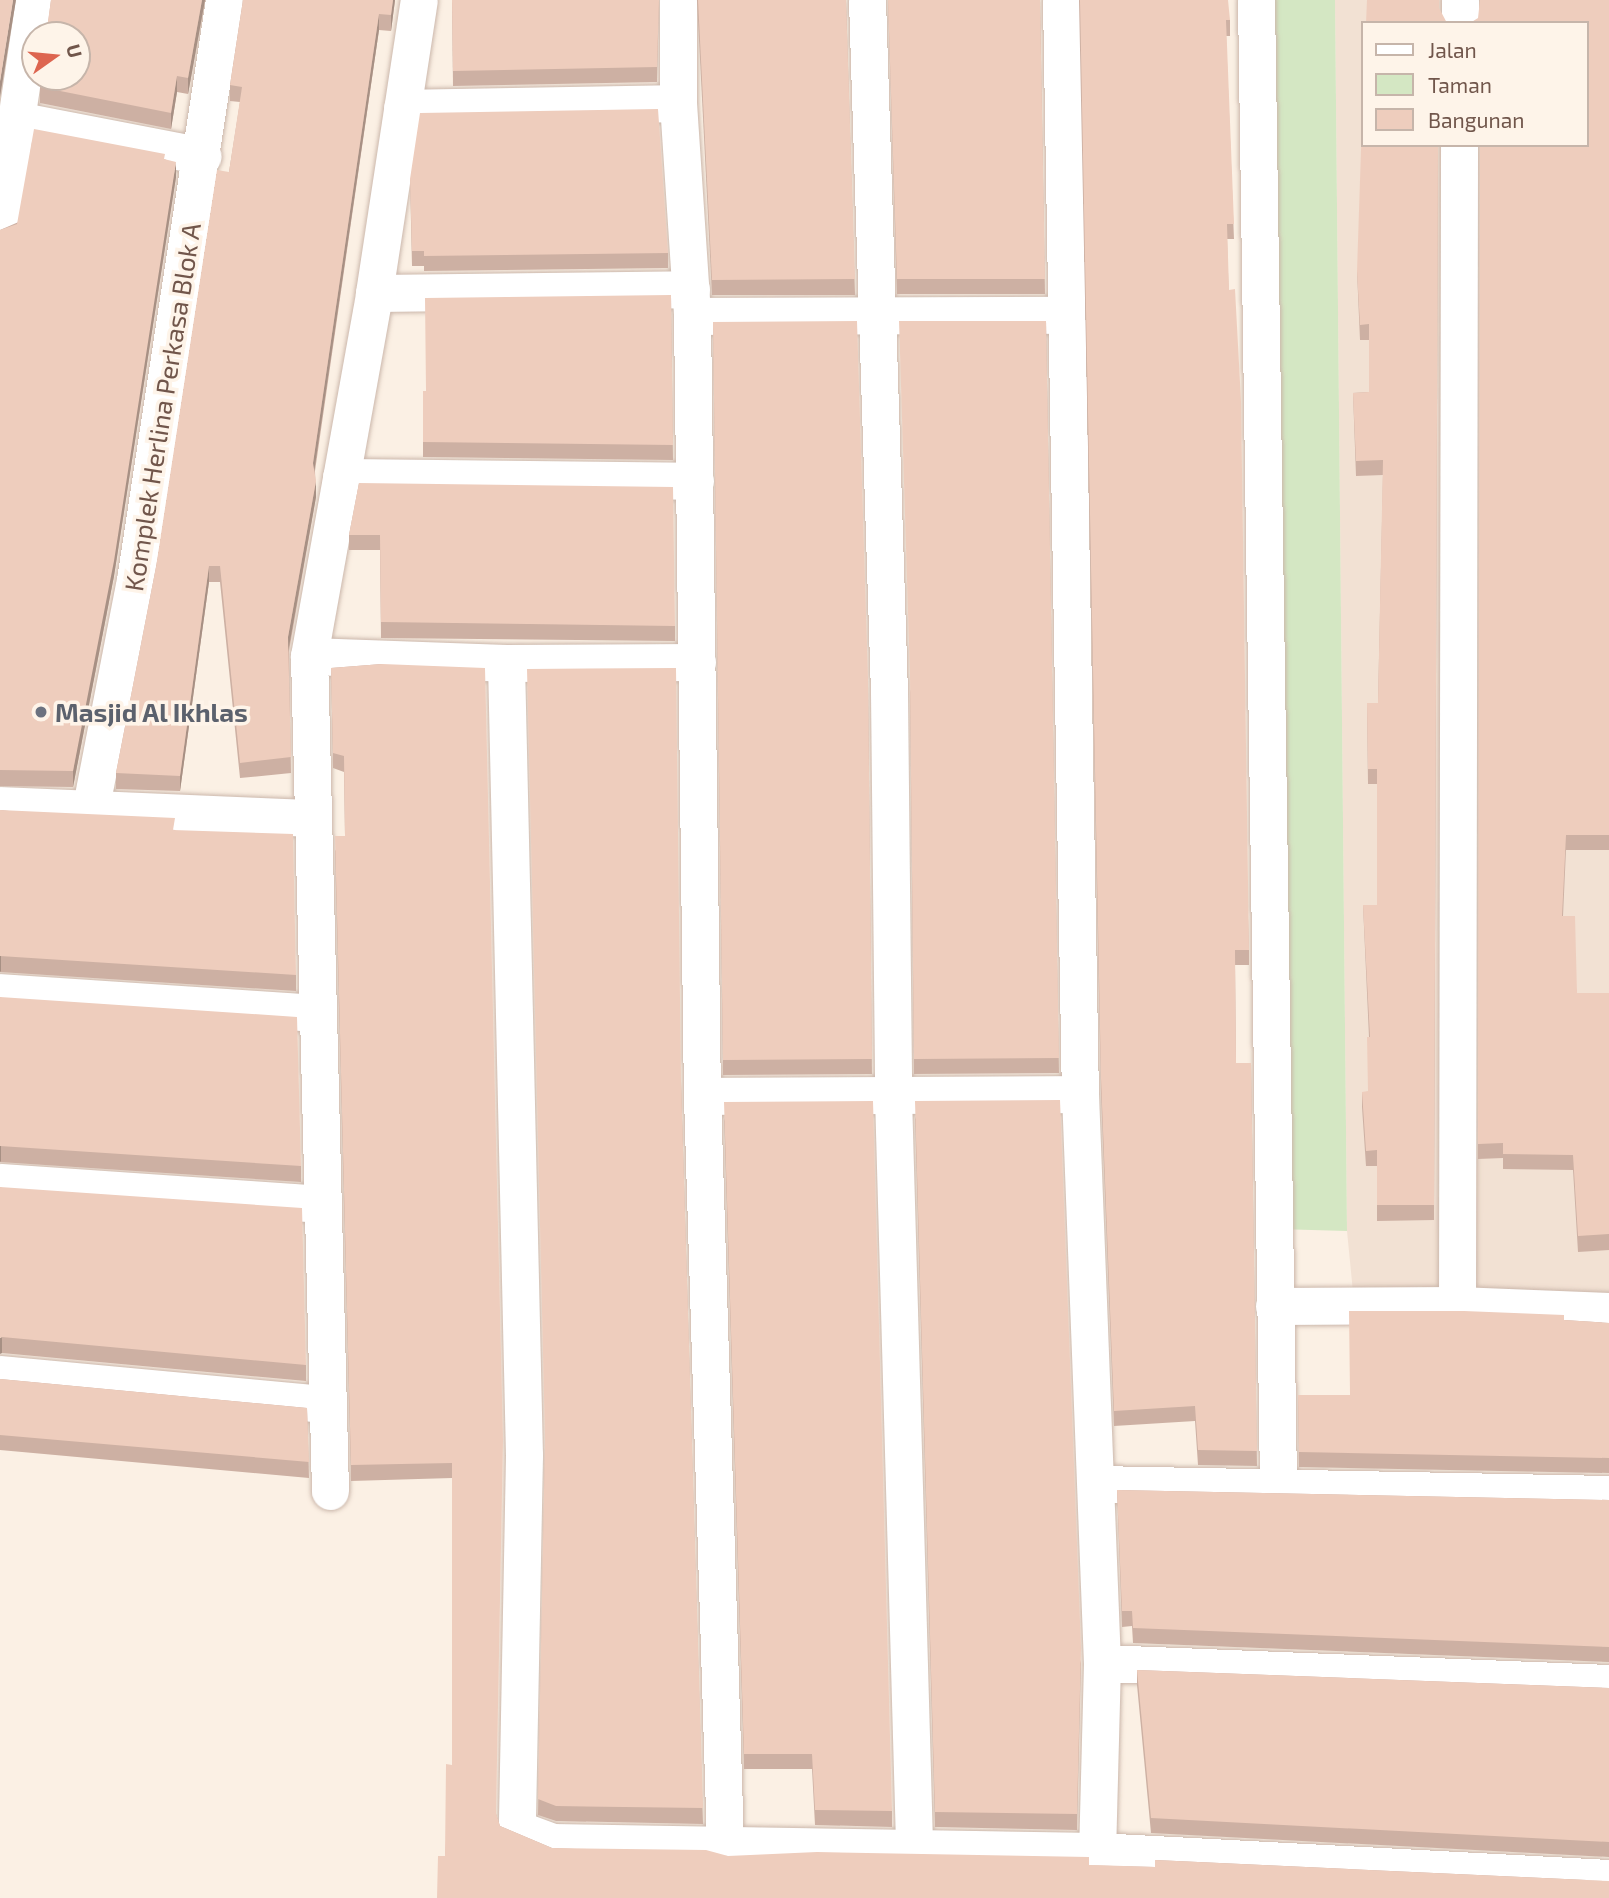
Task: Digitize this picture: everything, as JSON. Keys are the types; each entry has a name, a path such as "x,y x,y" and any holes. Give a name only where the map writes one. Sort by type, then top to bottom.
{"street":[{"path":"0,227 16,120 12,63 34,0"},
{"name":"Komplek Herlina Perkasa Blok A","path":"90,811 135,580 203,156 224,0"},
{"path":"330,1491 309,656 374,293 419,0"},
{"path":"678,0 678,103 692,302 702,1096 725,1843"},
{"path":"867,0 874,315 889,693 893,1096 914,1845"},
{"path":"1061,0 1080,1094 1102,1663 1097,1851"},
{"path":"1256,0 1278,1485"},
{"path":"1460,0 1460,21"},
{"path":"402,108 678,103"},
{"path":"16,120 203,156"},
{"path":"1457,1305 1460,147"},
{"path":"374,293 692,302 874,315 1065,316"},
{"path":"341,477 695,481"},
{"path":"309,656 506,663 697,663"},
{"path":"506,663 524,1455 517,1829 552,1842 914,1845 1097,1851 1609,1878"},
{"path":"0,805 90,811 313,818"},
{"path":"0,992 317,1013"},
{"path":"702,1096 1080,1094"},
{"path":"0,1182 322,1204"},
{"path":"1274,1306 1457,1305 1609,1311"},
{"path":"0,1374 326,1404"},
{"path":"1097,1484 1278,1485 1609,1494"},
{"path":"1102,1663 1609,1683"}],"shaded area":[{"path":"1335,0 1609,0 1609,1301 1353,1292 1347,1231"}],"green space":[{"path":"1262,0 1335,0 1347,1231 1276,1229"}],"building":[{"path":"0,0 13,0 0,81"},
{"path":"51,0 202,0 188,78 177,76 171,113 60,91 91,91 91,21 48,21"},
{"path":"243,0 393,0 391,15 379,14 313,463 316,481 288,637 291,757 240,763 220,566 209,566 180,776 116,773 156,567 217,170 229,172 242,87 230,85"},
{"path":"452,0 659,0 657,67 453,71"},
{"path":"698,0 846,0 855,279 712,280"},
{"path":"888,0 1040,0 1045,279 897,279"},
{"path":"1080,0 1228,0 1230,20 1226,20 1234,224 1227,224 1229,290 1235,289 1241,401 1249,950 1235,950 1236,1063 1251,1063 1257,1451 1198,1450 1195,1406 1114,1411 1101,1078"},
{"path":"1367,0 1439,0 1439,8 1446,21 1366,21"},
{"path":"1480,0 1609,0 1609,835 1566,835 1562,916 1575,916 1577,993 1609,993 1609,1234 1578,1236 1573,1155 1503,1154 1503,1143 1478,1144 1480,147 1588,147 1588,21 1473,21 1478,18"},
{"path":"658,109 668,253 424,256 424,251 412,251 410,179 420,113"},
{"path":"34,129 165,154 164,159 176,162 114,561 73,771 0,770 0,230 17,224"},
{"path":"1361,147 1438,147 1434,1205 1377,1205 1377,1150 1366,1151 1362,1092 1368,1091 1367,1037 1370,1037 1363,905 1377,905 1377,769 1368,769 1367,703 1378,703 1383,460 1356,461 1353,393 1369,392 1369,324 1360,325 1357,271"},
{"path":"671,295 673,445 423,442 423,391 426,391 425,298"},
{"path":"857,321 868,678 872,1059 723,1060 713,322"},
{"path":"899,321 1046,321 1059,1058 914,1059 910,677"},
{"path":"359,483 673,487 675,626 381,622 380,535 349,535"},
{"path":"382,664 485,668 503,1440 496,1813 500,1826 552,1848 706,1850 728,1856 817,1852 1089,1857 1089,1865 1155,1867 1155,1860 1609,1881 1609,1898 437,1898 438,1856 445,1856 446,1764 452,1765 452,1463 351,1465 335,836 345,836 344,756 333,753 331,668"},
{"path":"676,668 681,1081 703,1808 556,1806 538,1799 545,1439 527,669"},
{"path":"0,810 175,818 173,830 293,834 296,975 0,956"},
{"path":"0,997 297,1017 301,1166 0,1146"},
{"path":"1060,1100 1081,1648 1077,1814 935,1812 915,1101"},
{"path":"873,1101 892,1811 815,1810 812,1754 744,1754 724,1102"},
{"path":"0,1187 302,1208 306,1365 0,1338"},
{"path":"1349,1311 1464,1311 1564,1315 1564,1320 1609,1323 1609,1458 1299,1452 1298,1395 1350,1395"},
{"path":"0,1379 307,1408 309,1462 0,1435"},
{"path":"1117,1490 1609,1500 1609,1647 1133,1628 1132,1611 1122,1611"},
{"path":"1137,1670 1609,1688 1609,1842 1151,1818"}],"place":[{"name":"Masjid Al Ikhlas","path":"41,712"}]}
